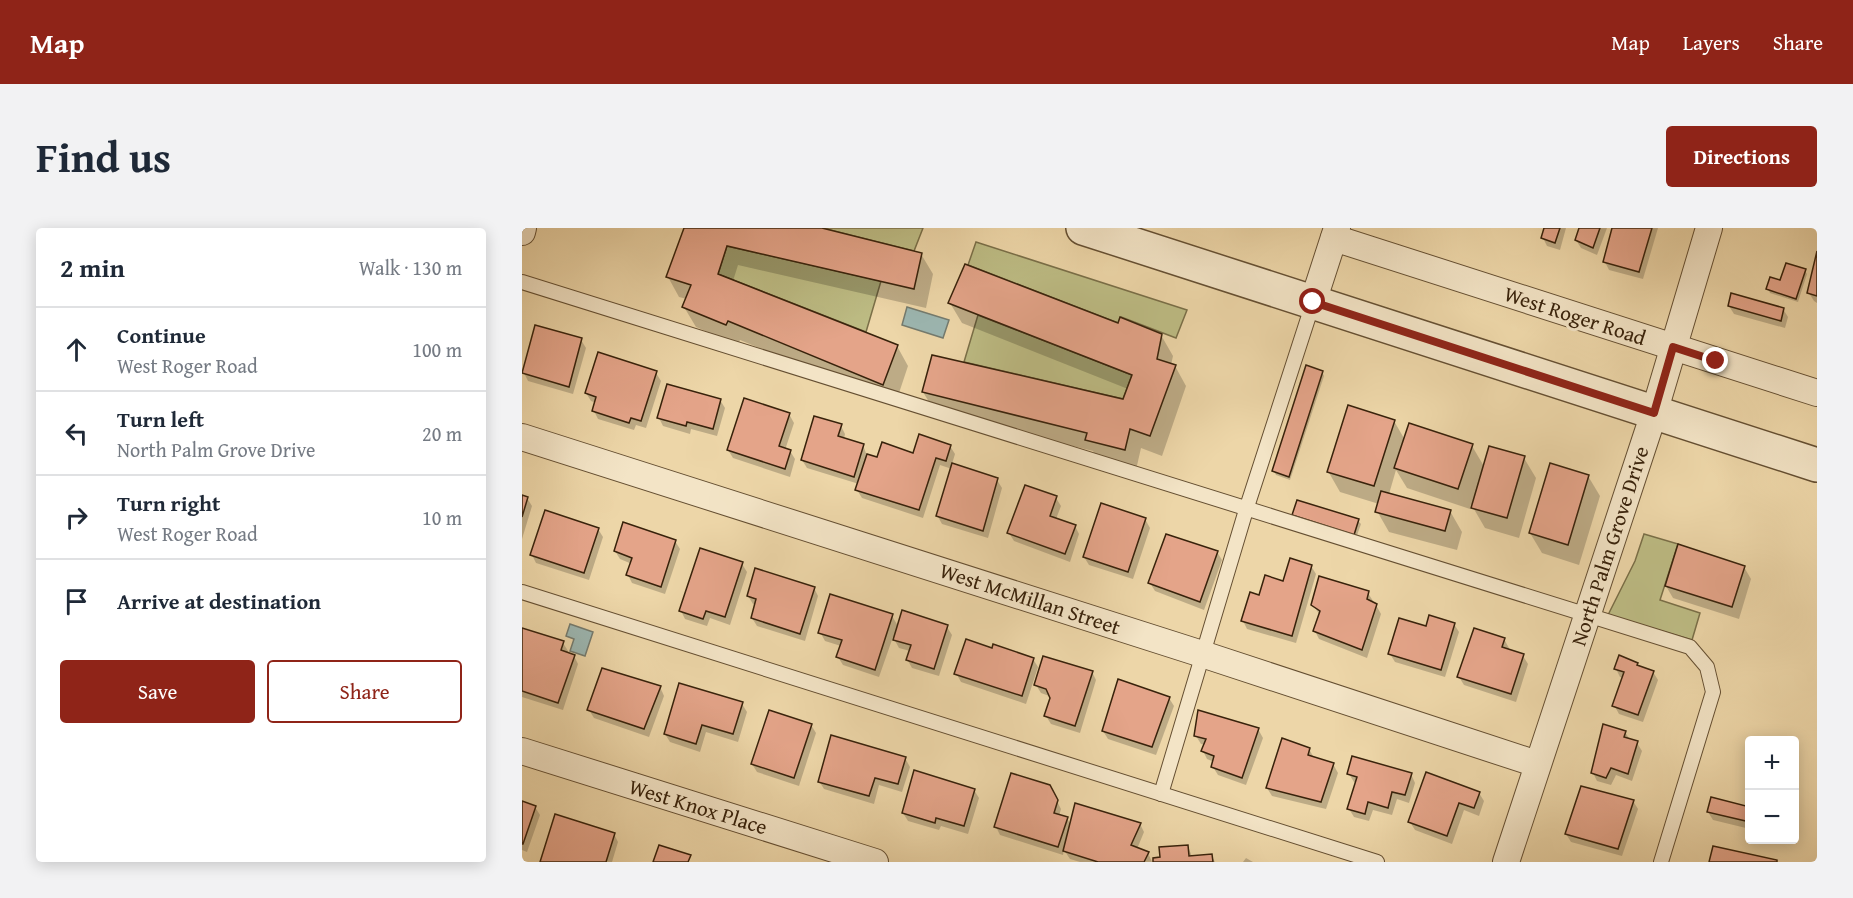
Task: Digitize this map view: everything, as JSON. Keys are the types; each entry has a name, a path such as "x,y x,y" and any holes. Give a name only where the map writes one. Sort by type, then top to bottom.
{"street":[{"path":"1083,228 1817,465"},
{"name":"North Palm Grove Drive","path":"1506,862 1654,413 1709,228"},
{"path":"1313,302 1335,233"},
{"name":"West Roger Road","path":"1335,233 1817,393"},
{"name":"West McMillan Street","path":"522,437 1202,654 1537,764"},
{"name":"West Knox Place","path":"522,751 875,862"}],"lane":[{"path":"522,282 1690,647 1707,668 1713,692 1661,862"},
{"path":"1161,794 1246,510 1313,302"},
{"path":"522,592 1377,862"}],"shaded area":[{"path":"822,228 923,228 914,251"},
{"path":"976,242 1187,310 1176,338 1121,317 1118,323 968,265"},
{"path":"727,246 881,281 866,332 718,274"},
{"path":"978,315 1132,375 1123,399 964,362"},
{"path":"1644,534 1678,544 1660,600 1700,613 1692,640 1608,615 1635,561"}],"water":[{"path":"907,307 949,320 943,338 902,325"},
{"path":"570,624 593,632 585,656 570,651 574,639 566,636"}],"building":[{"path":"684,228 822,228 922,253 914,289 727,246 718,274 898,345 883,385 728,321 726,325 682,307 691,285 666,277"},
{"path":"1544,228 1560,228 1555,243 1541,238"},
{"path":"1579,228 1600,228 1593,248 1575,240"},
{"path":"1612,228 1652,228 1639,272 1603,262"},
{"path":"1817,251 1817,296 1807,293"},
{"path":"1786,263 1806,269 1796,299 1766,289 1770,277 1780,280"},
{"path":"965,264 1118,323 1120,317 1162,334 1157,359 1176,365 1150,436 1130,429 1125,450 1085,440 1087,433 922,392 932,355 1123,399 1132,375 948,303"},
{"path":"1731,293 1784,308 1781,321 1728,306"},
{"path":"535,325 582,338 569,387 522,373"},
{"path":"598,352 657,371 641,421 631,418 629,423 592,411 596,397 585,393"},
{"path":"1306,365 1323,371 1289,477 1272,471"},
{"path":"667,384 721,399 713,429 687,422 686,426 657,418"},
{"path":"744,398 790,413 779,446 791,450 785,469 727,450"},
{"path":"1348,405 1395,420 1374,486 1327,472"},
{"path":"814,416 842,424 838,436 864,444 854,477 801,460"},
{"path":"1409,423 1473,444 1458,489 1394,468"},
{"path":"919,434 951,445 946,461 936,458 919,510 855,490 867,454 877,457 882,442 913,453"},
{"path":"1489,446 1525,456 1507,518 1471,508"},
{"path":"952,463 998,478 983,531 936,516"},
{"path":"1550,463 1589,475 1568,545 1529,533"},
{"path":"1025,485 1057,496 1050,516 1076,525 1065,554 1007,533"},
{"path":"1381,491 1451,510 1445,531 1375,512"},
{"path":"522,495 528,497 522,517"},
{"path":"1297,500 1359,519 1354,535 1292,515"},
{"path":"1101,503 1146,518 1128,572 1083,557"},
{"path":"545,510 599,528 584,573 530,555"},
{"path":"623,522 676,540 661,587 626,575 632,558 614,551"},
{"path":"1166,534 1218,551 1200,602 1148,583"},
{"path":"1678,544 1745,566 1732,607 1665,586"},
{"path":"700,548 743,562 725,617 706,611 703,619 679,611"},
{"path":"1290,558 1312,565 1292,636 1241,621 1250,592 1259,595 1265,575 1283,581"},
{"path":"755,568 815,587 800,634 751,618 756,599 747,596"},
{"path":"1319,576 1369,591 1367,599 1377,604 1362,650 1313,631 1320,611 1311,605"},
{"path":"830,594 893,614 875,670 836,657 842,640 818,633"},
{"path":"902,610 948,625 934,669 906,660 911,645 893,640"},
{"path":"1429,615 1455,623 1441,670 1388,654 1399,618 1426,626"},
{"path":"522,628 564,641 561,650 575,655 558,703 522,691"},
{"path":"1474,628 1505,638 1502,647 1524,654 1511,694 1457,677"},
{"path":"966,639 992,648 993,644 1034,658 1022,696 954,674"},
{"path":"1619,655 1654,671 1638,715 1612,706 1624,672 1614,669"},
{"path":"1043,656 1093,671 1075,726 1044,716 1050,698 1046,689 1034,685"},
{"path":"602,668 661,686 644,729 587,710"},
{"path":"1118,679 1170,697 1152,747 1102,731"},
{"path":"679,683 743,702 733,734 702,725 696,744 664,734"},
{"path":"769,710 812,724 794,778 751,764"},
{"path":"1198,710 1259,728 1242,778 1211,767 1214,756 1201,751 1206,739 1194,736"},
{"path":"1603,724 1626,731 1624,737 1638,741 1628,774 1611,768 1606,778 1591,773"},
{"path":"831,735 906,757 898,784 875,778 869,796 818,782"},
{"path":"1282,738 1310,748 1308,755 1334,763 1321,802 1266,788"},
{"path":"1352,756 1412,773 1405,795 1392,792 1388,808 1368,802 1365,814 1347,809 1357,777 1347,774"},
{"path":"914,770 975,789 964,826 936,818 935,823 902,813"},
{"path":"1426,772 1480,792 1474,808 1459,803 1447,836 1408,822"},
{"path":"1011,773 1050,785 1058,800 1054,813 1068,817 1058,847 994,827"},
{"path":"1581,786 1634,800 1618,849 1565,834"},
{"path":"1711,797 1745,806 1745,821 1707,812"},
{"path":"522,801 536,806 523,844 522,844"},
{"path":"1075,803 1141,823 1131,845 1149,852 1144,862 1098,862 1063,851"},
{"path":"555,814 615,833 606,862 540,862"},
{"path":"659,845 691,855 688,862 653,862"},
{"path":"1188,845 1189,856 1212,854 1213,862 1153,862 1153,858 1160,857 1159,847"},
{"path":"1713,846 1777,860 1777,862 1709,862"}],"route":[{"path":"1313,302 1654,413 1673,347 1716,361"}]}
